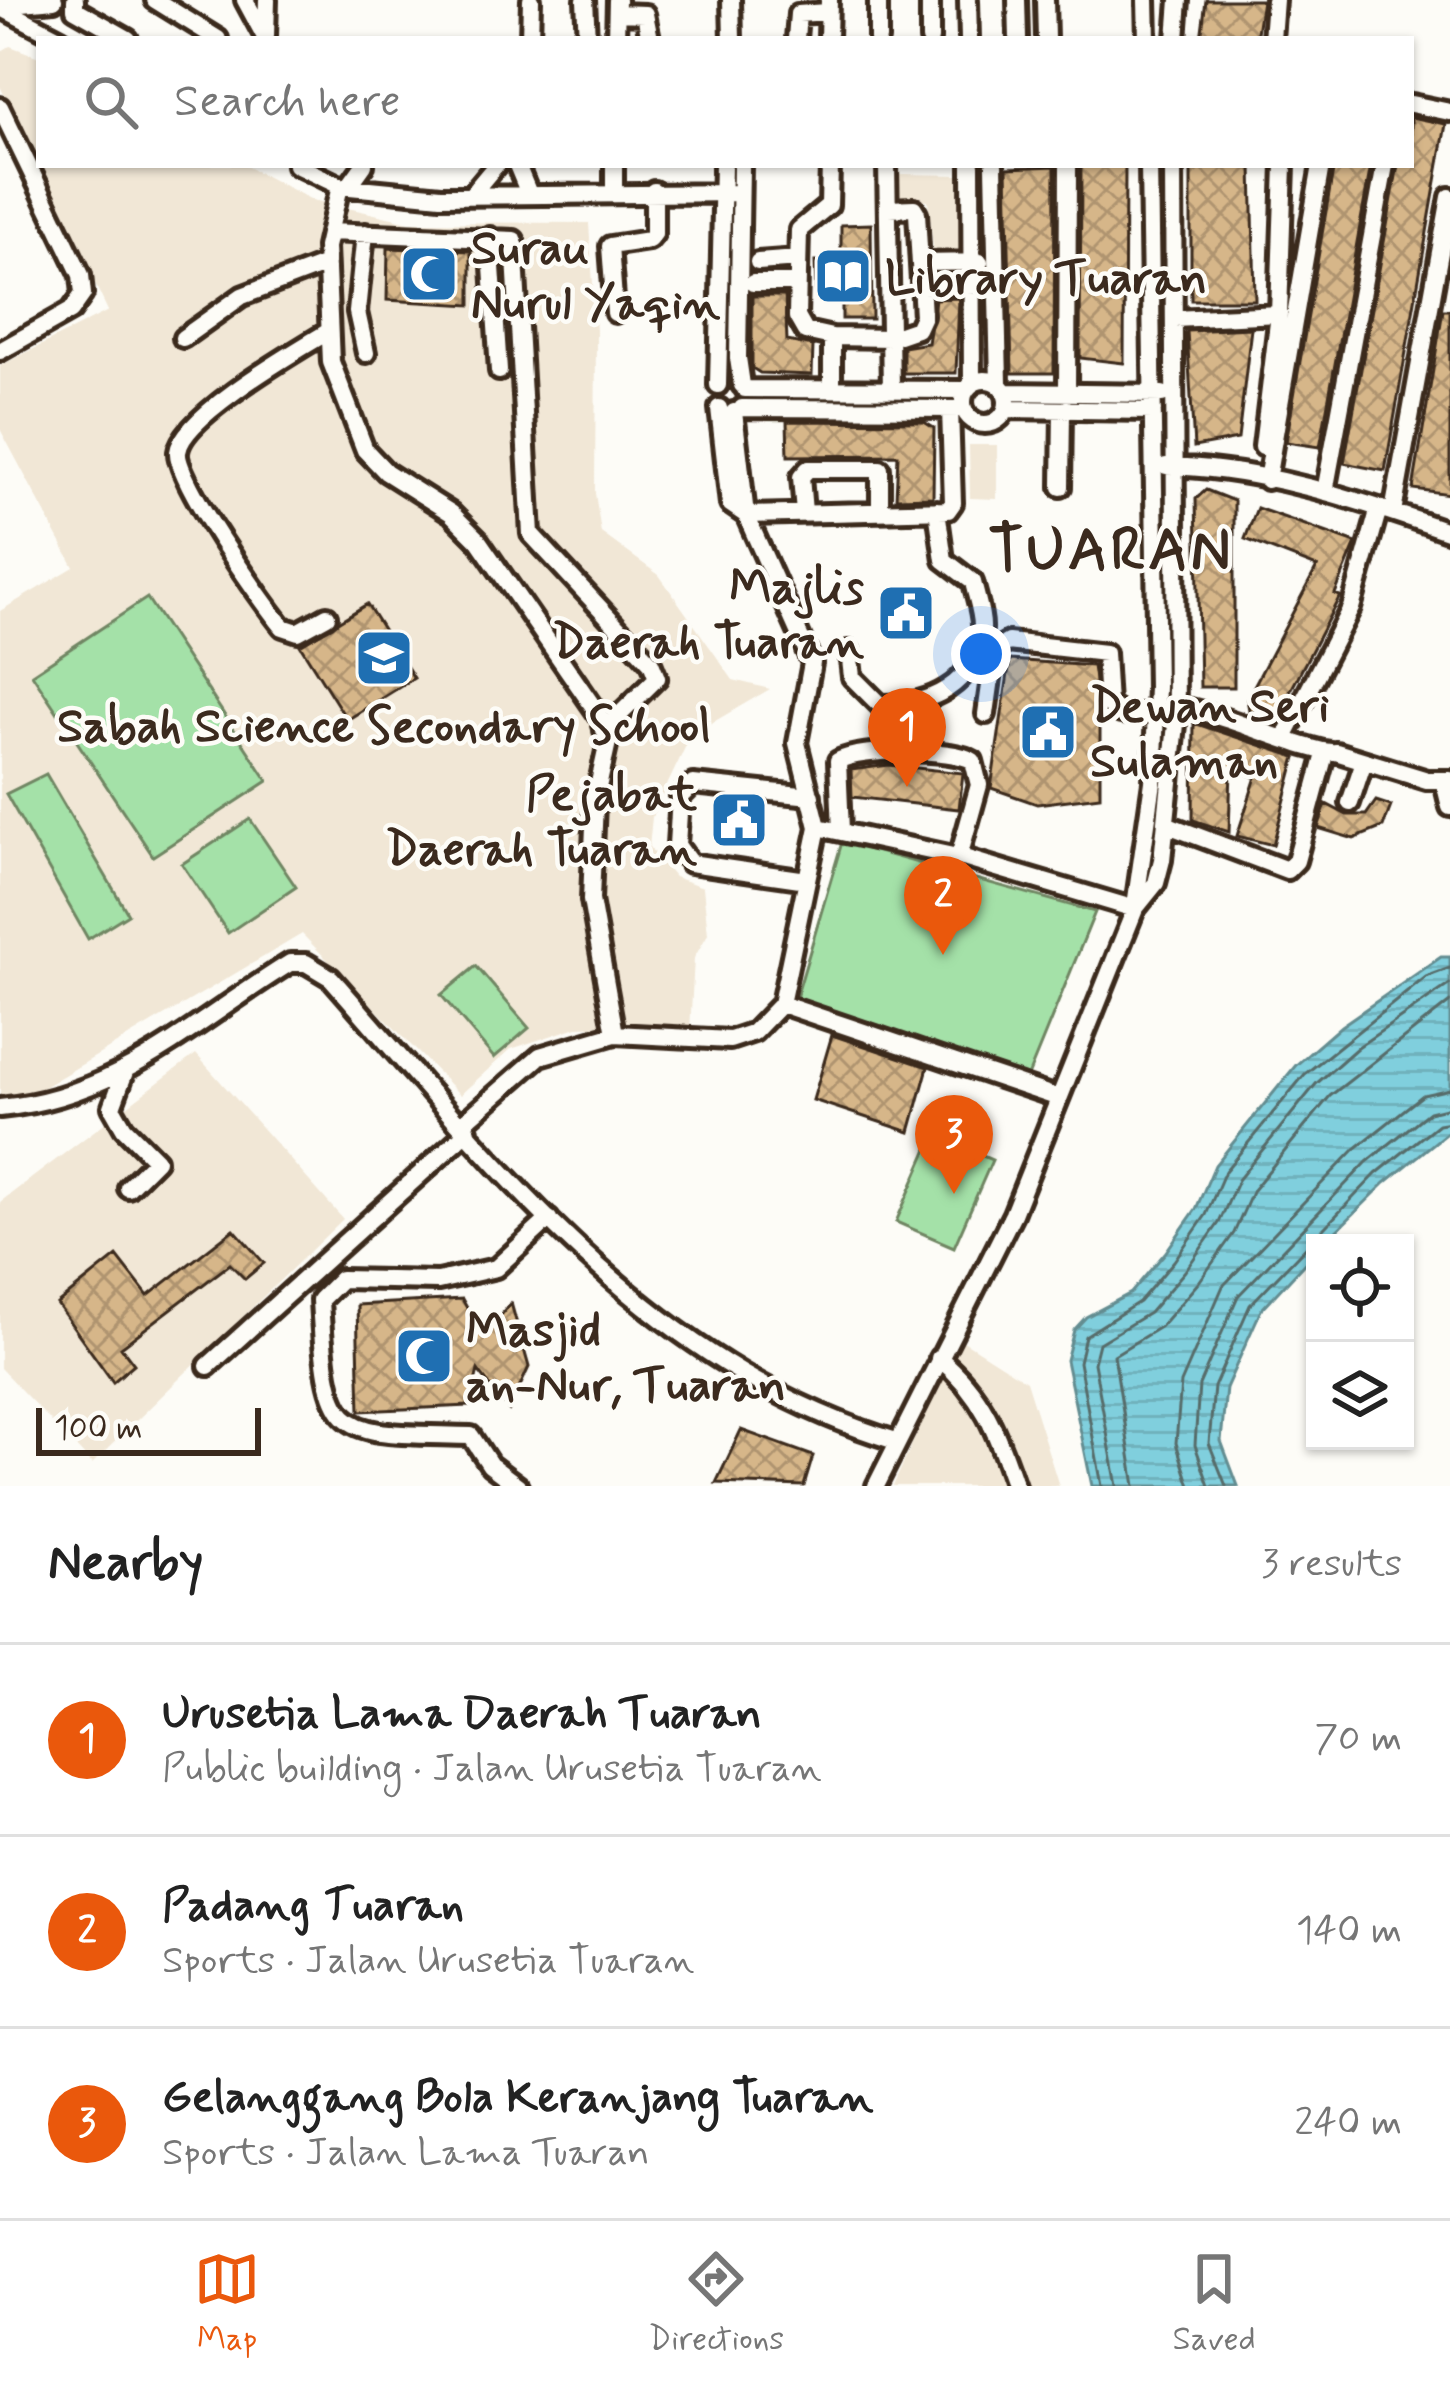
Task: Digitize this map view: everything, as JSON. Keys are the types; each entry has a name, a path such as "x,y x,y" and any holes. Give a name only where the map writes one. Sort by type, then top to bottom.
{"street":[{"path":"0,6 54,0"},
{"path":"41,28 54,0"},
{"path":"75,0 75,9 123,36"},
{"path":"154,0 213,36"},
{"path":"253,29 267,0"},
{"path":"530,36 531,0"},
{"path":"585,0 587,36"},
{"path":"731,0 732,36"},
{"path":"878,0 878,36"},
{"path":"930,0 930,36"},
{"path":"968,0 969,36"},
{"path":"1017,0 1018,36"},
{"path":"1046,0 1046,36"},
{"path":"1146,0 1147,36"},
{"path":"1176,36 1180,0"},
{"path":"1272,36 1275,0"},
{"path":"0,6 56,36"},
{"path":"796,36 798,14 828,6"},
{"path":"617,7 645,14 649,36"},
{"path":"1414,105 1450,112"},
{"path":"0,107 8,143 81,275 83,294 71,311 0,351"},
{"path":"303,168 345,186 471,195 730,193"},
{"path":"361,168 345,186 329,232 326,264 332,362 365,450 386,472 451,512 478,540 578,677 604,730 608,742 595,801 591,900 615,1034"},
{"path":"471,195 494,168"},
{"path":"518,168 529,194"},
{"path":"614,168 614,192"},
{"path":"670,191 704,187 727,168"},
{"path":"208,1366 531,1061 615,1034 730,1040 754,1032 781,1004 818,827 797,743 812,663 746,515 732,410 744,387 729,168"},
{"path":"830,168 829,205 799,230 797,324 832,337 891,338 917,329 922,286 917,213 914,208 888,209"},
{"path":"887,168 891,388"},
{"path":"746,515 948,510 953,503 971,285 971,168"},
{"path":"963,398 973,421 988,424 1004,395 994,168"},
{"path":"1061,487 1067,168"},
{"path":"876,1486 1013,1214 1136,908 1156,715 1149,168"},
{"path":"1136,908 1156,884 1168,825 1176,707 1173,168"},
{"path":"1263,479 1279,314 1284,168"},
{"path":"1263,479 1320,168"},
{"path":"1325,492 1384,168"},
{"path":"670,191 716,209 723,225"},
{"path":"615,313 610,246 649,240 670,191"},
{"path":"730,193 723,225 714,400 732,410 963,398 985,379 1004,395 1065,402 1175,398"},
{"path":"1285,736 1352,608 1386,510 1450,197"},
{"path":"329,232 514,240 531,534 651,663 657,678 604,730"},
{"path":"365,233 357,312 366,353"},
{"path":"490,237 499,371"},
{"path":"758,262 798,259"},
{"path":"921,262 998,262"},
{"path":"183,338 242,296 326,264"},
{"path":"753,283 797,283"},
{"path":"922,286 998,286"},
{"path":"1174,319 1279,314"},
{"path":"327,616 298,632 283,627 208,519 180,469 177,450 186,433 227,400 329,331"},
{"path":"832,337 832,389"},
{"path":"718,386 727,380 744,387 891,388 963,398"},
{"path":"1175,398 1183,447 1198,465"},
{"path":"1154,466 1198,465 1325,492 1450,532"},
{"path":"804,512 801,477 808,469 880,469 880,511"},
{"path":"849,651 852,677 880,705 910,706 945,695 968,664 982,629 973,582 944,560 937,510"},
{"path":"986,714 995,650 1008,642 1105,653 1108,704 1121,713 1156,715"},
{"path":"1176,707 1285,736 1324,754 1447,781 1450,808"},
{"path":"841,832 838,761 864,753 956,754 969,757 978,776 959,857"},
{"path":"1168,825 1287,870 1296,861 1324,754"},
{"path":"1350,803 1364,761"},
{"path":"807,880 690,863 677,844 680,797 693,784 811,796"},
{"path":"818,827 959,857 1136,908"},
{"path":"0,1108 39,1105 126,1069 181,1041 290,963 305,963 331,978 549,1220 650,1315 747,1381 836,1423 896,1441"},
{"path":"781,1004 1059,1098"},
{"path":"126,1069 112,1107 156,1160 128,1188"},
{"path":"518,1486 490,1465 471,1436 364,1432 340,1415 324,1382 320,1300 341,1279 438,1281 496,1268 549,1220"},
{"path":"939,1358 971,1384 993,1422 1015,1486"}],"shaded area":[{"path":"10,46 36,56 36,161 0,86 0,52"},
{"path":"39,168 250,168 312,200 410,222 589,223 596,331 595,493 601,533 659,575 733,680 770,689 691,735 652,817 649,847 674,877 703,887 708,934 694,958 690,1031 637,1025 577,1027 511,1049 460,1095 302,934 32,1094 0,1097 0,611 74,567 0,429 0,366 108,311"},
{"path":"900,174 960,175 962,254 934,256 928,200 900,198"},
{"path":"969,445 997,445 997,499 970,498"},
{"path":"196,1054 343,1219 92,1464 0,1368 0,1202"},
{"path":"960,1339 1026,1381 1059,1486 893,1486"}],"green space":[{"path":"147,598 268,781 153,856 32,674"},
{"path":"46,774 128,914 88,939 6,794"},
{"path":"250,819 296,887 228,933 182,864"},
{"path":"842,842 1095,912 1028,1076 796,998"},
{"path":"476,966 529,1028 494,1058 441,995"},
{"path":"934,1135 992,1160 954,1247 896,1222"}],"water":[{"path":"1441,957 1450,957 1450,1130 1385,1183 1333,1234 1306,1234 1306,1262 1261,1310 1226,1388 1221,1441 1238,1486 1092,1486 1066,1360 1074,1330 1086,1317 1131,1293 1196,1209 1215,1165 1296,1065 1341,1026"}],"building":[{"path":"1206,0 1262,0 1256,36 1201,36"},
{"path":"1414,118 1446,124 1385,471 1344,463 1397,168 1414,168"},
{"path":"1007,168 1055,168 1054,373 1012,373"},
{"path":"1081,168 1125,168 1124,363 1080,358"},
{"path":"1191,168 1252,168 1255,300 1191,300"},
{"path":"1333,168 1370,168 1320,447 1286,442"},
{"name":"Library Tuaran","path":"871,224 872,319 842,319 842,289 816,290 815,262 841,262 841,225"},
{"name":"Surau Nurul Yaqin","path":"388,248 471,251 471,305 387,300"},
{"path":"752,296 785,296 787,341 813,346 812,375 760,373 752,368"},
{"path":"959,298 956,373 903,373 903,347 928,343 935,299"},
{"path":"1443,310 1450,310 1450,494 1413,489"},
{"path":"1251,328 1238,439 1194,447 1187,331"},
{"path":"787,421 924,422 934,428 933,497 896,498 898,455 788,456"},
{"path":"1206,490 1234,501 1234,687 1200,687 1196,499"},
{"path":"1257,508 1356,543 1335,594 1340,596 1277,717 1249,710 1247,699 1317,567 1245,539"},
{"path":"367,604 414,678 347,720 300,645"},
{"name":"Dewan Seri Sulaman","path":"1010,660 1093,666 1100,714 1100,796 1037,804 991,788"},
{"path":"1194,723 1296,757 1273,845 1237,836 1256,777 1231,769 1229,832 1193,820"},
{"path":"889,765 963,773 959,809 852,797 851,770"},
{"path":"1376,801 1391,806 1383,827 1354,839 1318,828 1326,804 1347,815 1366,815"},
{"path":"832,1035 928,1067 910,1132 813,1100"},
{"path":"234,1229 264,1263 245,1279 230,1264 121,1347 134,1364 113,1382 57,1304 117,1256 148,1296"},
{"path":"462,1299 483,1337 511,1303 529,1367 509,1410 478,1370 469,1406 360,1411 357,1305"},
{"path":"741,1430 813,1456 804,1486 716,1483"}],"place":[{"name":"Surau Nurul Yaqin","path":"429,274"},
{"name":"Library Tuaran","path":"843,276"},
{"name":"Majlis Daerah Tuaran","path":"906,613"},
{"name":"Sabah Science Secondary School","path":"384,658"},
{"name":"Dewan Seri Sulaman","path":"1048,732"},
{"name":"Urusetia Lama Daerah Tuaran","path":"907,787"},
{"name":"Pejabat Daerah Tuaran","path":"739,820"},
{"name":"Padang Tuaran","path":"943,955"},
{"name":"Gelanggang Bola Keranjang Tuaran","path":"954,1194"},
{"name":"Masjid an-Nur, Tuaran","path":"424,1356"}],"district":[{"name":"TUARAN","path":"1111,548"}]}
